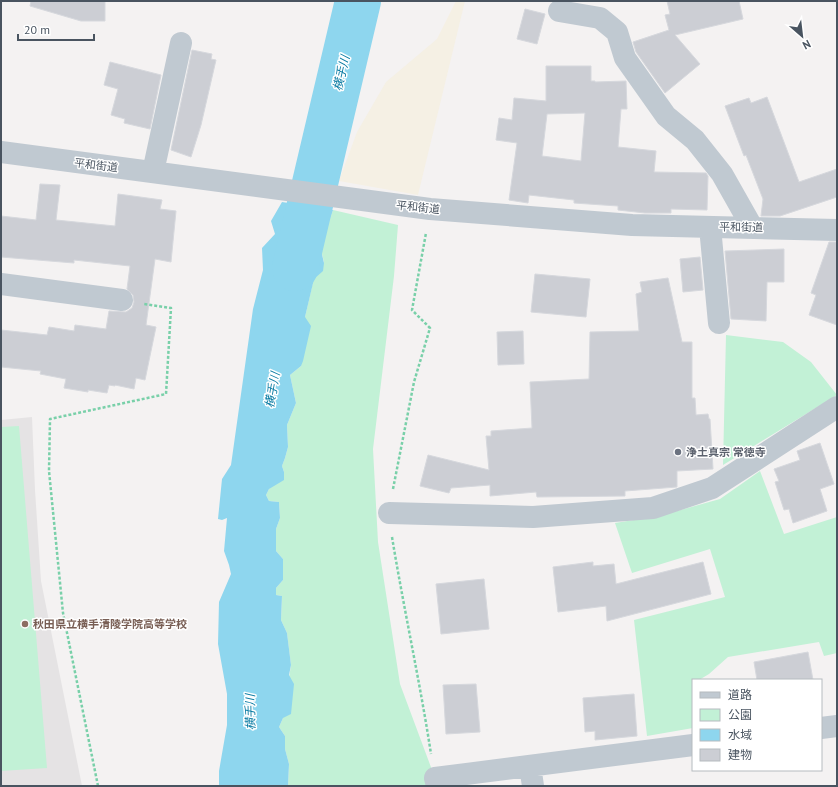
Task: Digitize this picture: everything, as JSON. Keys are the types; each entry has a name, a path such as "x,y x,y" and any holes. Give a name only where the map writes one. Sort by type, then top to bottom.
{"street":[{"path":"559,12 600,18 617,32 626,58 666,116 695,140 722,174 752,227"},
{"path":"153,172 181,43"},
{"name":"平和街道","path":"1,152 411,207 632,226 752,227 837,230"},
{"path":"710,227 719,324"},
{"path":"1,284 122,300"},
{"path":"389,513 533,517 653,508 712,488 837,407"},
{"path":"822,728 837,726"},
{"path":"437,786 435,778 532,776 692,745"}],"path":[{"path":"98,786 63,613 50,471 50,419 166,394 171,308 122,300"}],"shaded area":[{"name":"秋田県立横手清陵学院高等学校","path":"32,417 41,581 82,786 1,786 1,420"}],"green space":[{"path":"333,210 398,225 394,276 373,449 378,542 400,684 437,786 288,786 289,764 285,749 285,736 279,727 283,718 291,665 287,633 281,620 282,596 276,595 276,588 283,580 283,559 276,551 276,529 280,518 279,502 269,501 266,495 269,489 284,472 282,466 288,447 287,425 296,403 290,375 301,366 305,317 314,278 324,262 320,246"},
{"path":"726,335 783,342 811,362 837,395 723,465"},
{"name":"秋田県立横手清陵学院高等学校","path":"19,426 47,768 1,771 1,427"},
{"path":"760,471 784,534 837,517 837,653 824,656 819,642 728,657 709,674 701,679 692,679 692,728 647,736 634,620 725,597 710,549 632,573 615,523 659,516 720,499"}],"sand":[{"path":"456,1 465,1 418,195 339,181 357,132 386,82 437,39"}],"water":[{"path":"282,202 333,210 320,246 324,263 323,271 314,279 305,317 311,326 303,361 301,366 290,375 296,403 287,425 288,447 282,466 284,480 269,489 266,495 269,501 279,502 280,518 276,529 276,551 283,559 283,580 276,588 276,595 282,596 281,620 287,633 291,665 289,675 294,684 291,714 283,718 279,727 285,736 285,749 289,764 288,786 219,786 219,771 227,725 227,694 218,644 219,602 231,574 224,551 227,518 222,520 218,519 222,479 231,465 253,309 263,270 262,248 275,234 271,221"}],"building":[{"path":"31,1 105,1 105,21 81,21 30,6"},
{"path":"667,1 739,1 743,19 675,35 700,64 665,93 636,52 633,42 669,30 665,15 670,14"},
{"path":"525,9 545,14 537,44 517,39"},
{"path":"192,50 212,54 211,59 216,60 201,125 191,157 171,150"},
{"path":"110,62 161,75 150,129 124,123 125,119 111,115 118,89 104,85"},
{"path":"546,66 591,66 591,81 626,81 627,109 621,109 618,147 656,151 654,172 706,173 708,176 707,210 671,209 671,213 645,213 618,210 618,206 574,203 574,200 529,195 528,203 509,200 517,143 496,140 499,118 512,120 514,98 546,101","holes":["585,113 581,161 542,156 547,114"]},
{"path":"767,97 799,182 837,169 837,197 780,216 761,216 763,199 746,155 744,156 725,106 749,98 751,103"},
{"path":"40,184 60,185 56,220 115,226 118,194 162,200 160,209 176,211 171,262 155,259 146,325 156,327 145,380 136,378 134,389 109,385 107,393 88,390 88,392 64,388 66,379 40,374 41,371 1,367 1,330 47,335 49,327 74,331 75,325 106,329 109,311 126,312 132,308 134,302 133,295 127,289 130,266 74,260 74,263 1,257 1,216 36,220"},
{"path":"829,242 837,242 837,325 809,315 816,295 811,293"},
{"path":"784,249 784,282 767,282 766,321 731,319 725,251"},
{"path":"700,257 703,290 683,292 680,259"},
{"path":"535,274 590,279 586,317 531,312"},
{"path":"668,278 682,342 692,342 692,398 695,398 696,415 708,414 710,419 713,469 677,471 677,487 625,491 625,496 537,497 536,492 490,496 490,485 451,488 449,493 420,486 428,455 489,470 486,436 491,436 491,431 532,428 530,382 589,379 590,332 639,331 636,294 642,292 640,282"},
{"path":"523,331 524,364 498,365 497,332"},
{"path":"820,443 834,484 820,489 827,511 793,523 789,509 784,510 775,482 779,481 774,469 800,460 797,451"},
{"path":"593,562 593,566 614,564 616,584 703,562 711,594 607,621 606,606 558,612 553,567"},
{"path":"484,579 489,629 441,634 436,584"},
{"path":"808,652 813,679 757,679 754,662"},
{"path":"476,684 480,732 446,734 443,685"},
{"path":"634,694 637,736 595,740 595,731 585,732 583,698"}],"waterway":[{"name":"横手川","path":"295,268 358,1"}],"place":[{"name":"浄土真宗 常徳寺","path":"678,452"},
{"name":"秋田県立横手清陵学院高等学校","path":"25,624"}]}
